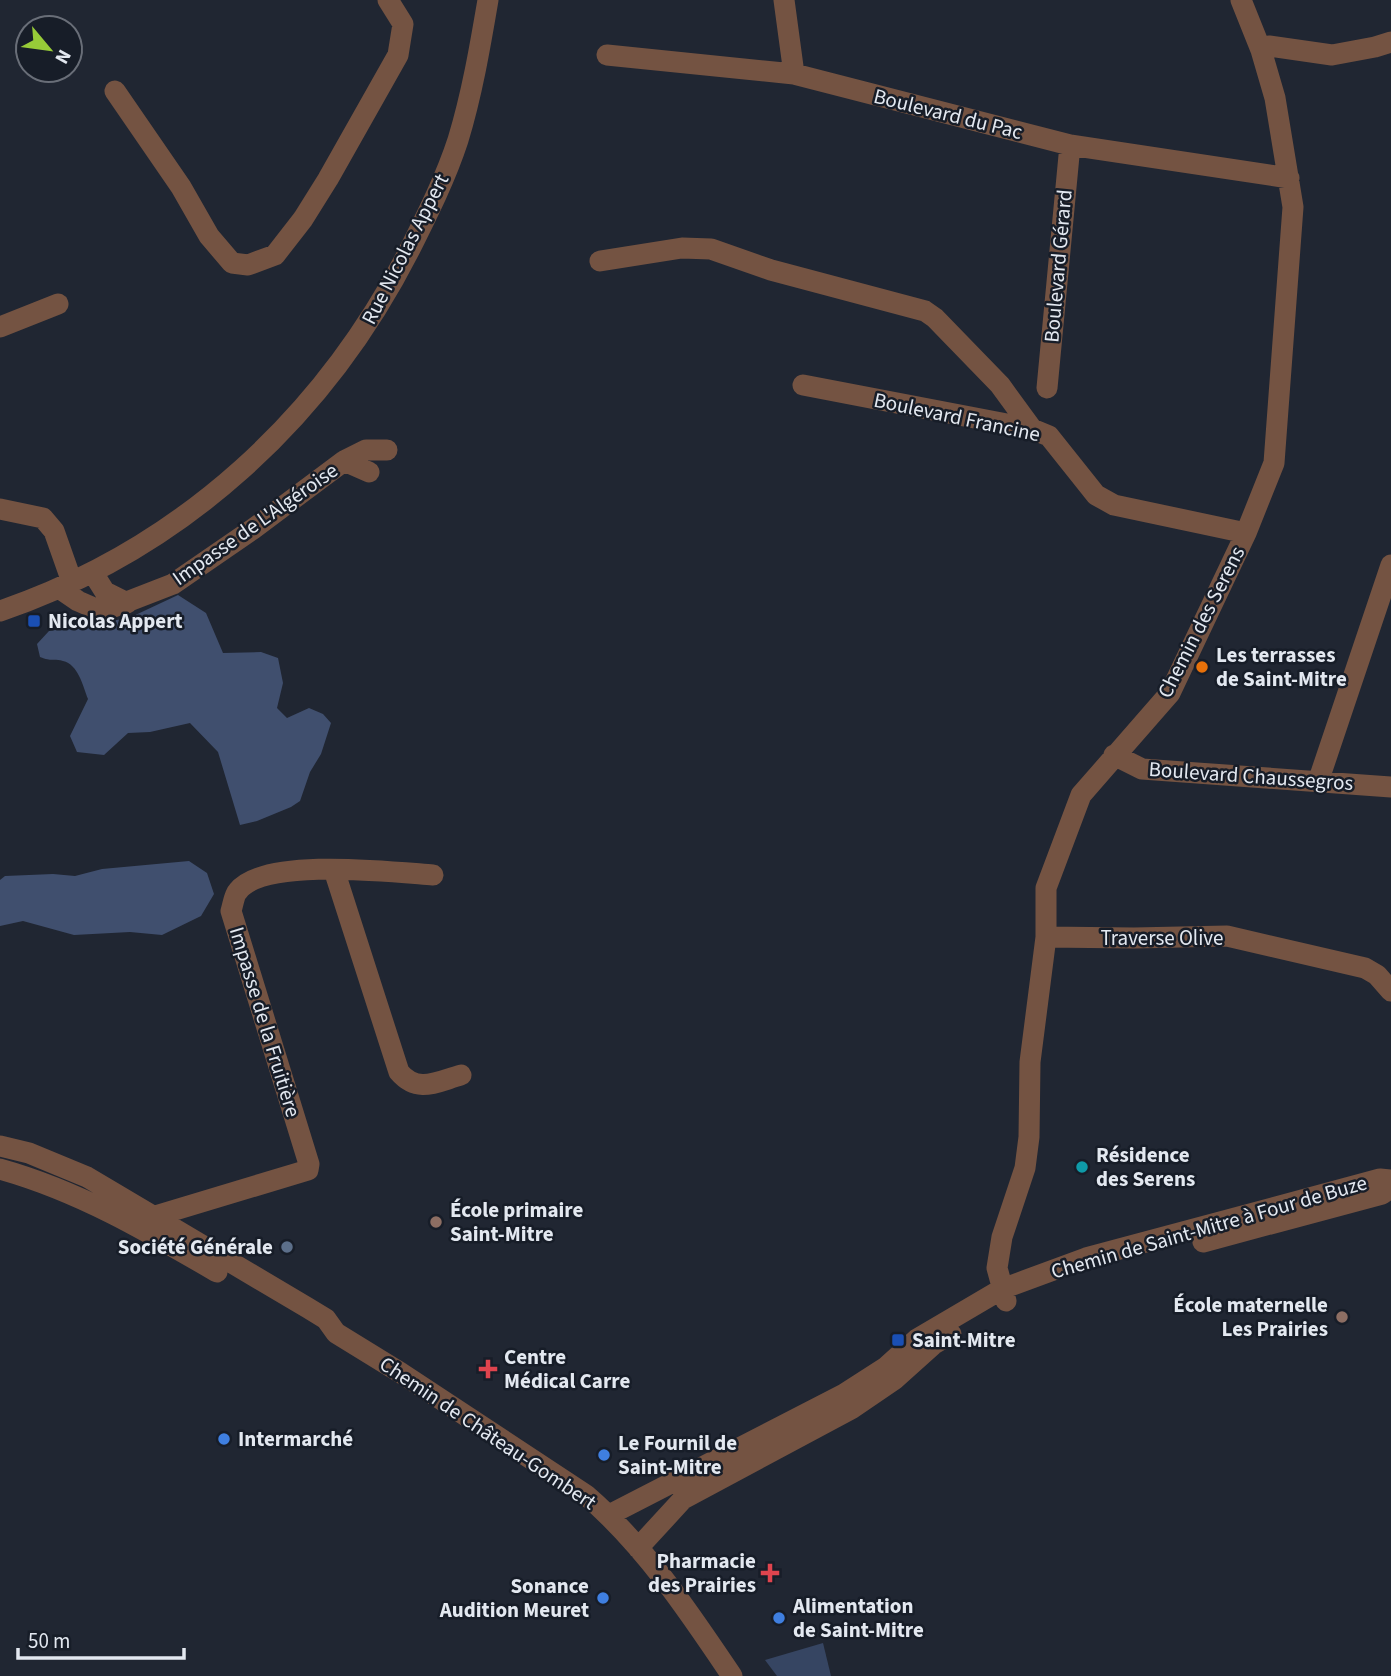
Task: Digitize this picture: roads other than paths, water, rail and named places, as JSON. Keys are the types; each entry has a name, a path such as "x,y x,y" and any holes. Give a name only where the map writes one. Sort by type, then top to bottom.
{"street":[{"path":"115,91 181,187 209,236 232,263 248,265 275,255 303,219 398,55 403,24 388,0"},
{"name":"Rue Nicolas Appert","path":"0,611 93,573 177,522 217,490 292,419 360,336 390,288 432,205 457,141 475,70 488,0"},
{"path":"784,0 794,74"},
{"name":"Chemin des Serens","path":"1004,1295 997,1268 1002,1237 1025,1168 1030,1137 1031,1062 1046,937 1046,888 1081,794 1170,692 1246,533 1274,463 1293,207 1276,98 1241,0"},
{"path":"1261,50 1269,46 1332,55 1391,42"},
{"name":"Boulevard du Pac","path":"607,55 794,74 1070,145 1289,178"},
{"name":"Boulevard Gérard","path":"1047,388 1070,145"},
{"path":"600,261 682,248 711,249 771,270 925,311 1000,385 1032,429"},
{"path":"0,327 58,304"},
{"name":"Boulevard Francine","path":"803,385 1032,429 1049,436 1096,495 1114,505 1246,533"},
{"name":"Impasse de L'Algéroise","path":"65,585 94,608 106,610 173,584 344,461 366,450 387,450"},
{"name":"Impasse de L'Algéroise","path":"344,461 369,472"},
{"path":"0,509 43,518 54,531 65,585"},
{"path":"1318,782 1391,565"},
{"path":"93,573 105,592 127,603"},
{"name":"Boulevard Chaussegros","path":"1114,755 1142,769 1391,787"},
{"name":"Impasse de la Fruitière","path":"132,1223 308,1170 309,1164 231,911 238,891 255,879 289,870 382,871 433,875"},
{"path":"334,870 399,1072 408,1082 421,1086 461,1075"},
{"name":"Traverse Olive","path":"1046,937 1227,936 1365,968 1377,975 1391,991"},
{"name":"Chemin de Château-Gombert","path":"0,1146 29,1153 88,1177 326,1319 336,1333 586,1495 609,1515 663,1578 732,1676"},
{"name":"Chemin de Château-Gombert","path":"0,1169 64,1191 132,1223 320,1332 336,1333"},
{"name":"Chemin de Saint-Mitre à Four de Buze","path":"638,1548 683,1499 851,1409 891,1373 917,1339 1004,1295 1086,1258 1380,1179 1391,1180"},
{"name":"Chemin de Saint-Mitre à Four de Buze","path":"1004,1295 1287,1220 1381,1194 1391,1188"},
{"name":"Chemin de Saint-Mitre à Four de Buze","path":"609,1515 844,1394 891,1373"}],"place":[{"name":"Nicolas Appert","path":"34,621"},
{"name":"Les terrasses de Saint-Mitre","path":"1202,667"},
{"name":"Résidence des Serens","path":"1082,1167"},
{"name":"École primaire Saint-Mitre","path":"436,1222"},
{"name":"Société Générale","path":"287,1247"},
{"name":"École maternelle Les Prairies","path":"1342,1317"},
{"name":"Saint-Mitre","path":"898,1340"},
{"name":"Centre Médical Carre","path":"488,1369"},
{"name":"Intermarché","path":"224,1439"},
{"name":"Le Fournil de Saint-Mitre","path":"604,1455"},
{"name":"Pharmacie des Prairies","path":"770,1573"},
{"name":"Sonance Audition Meuret","path":"603,1598"},
{"name":"Alimentation de Saint-Mitre","path":"779,1618"}]}
